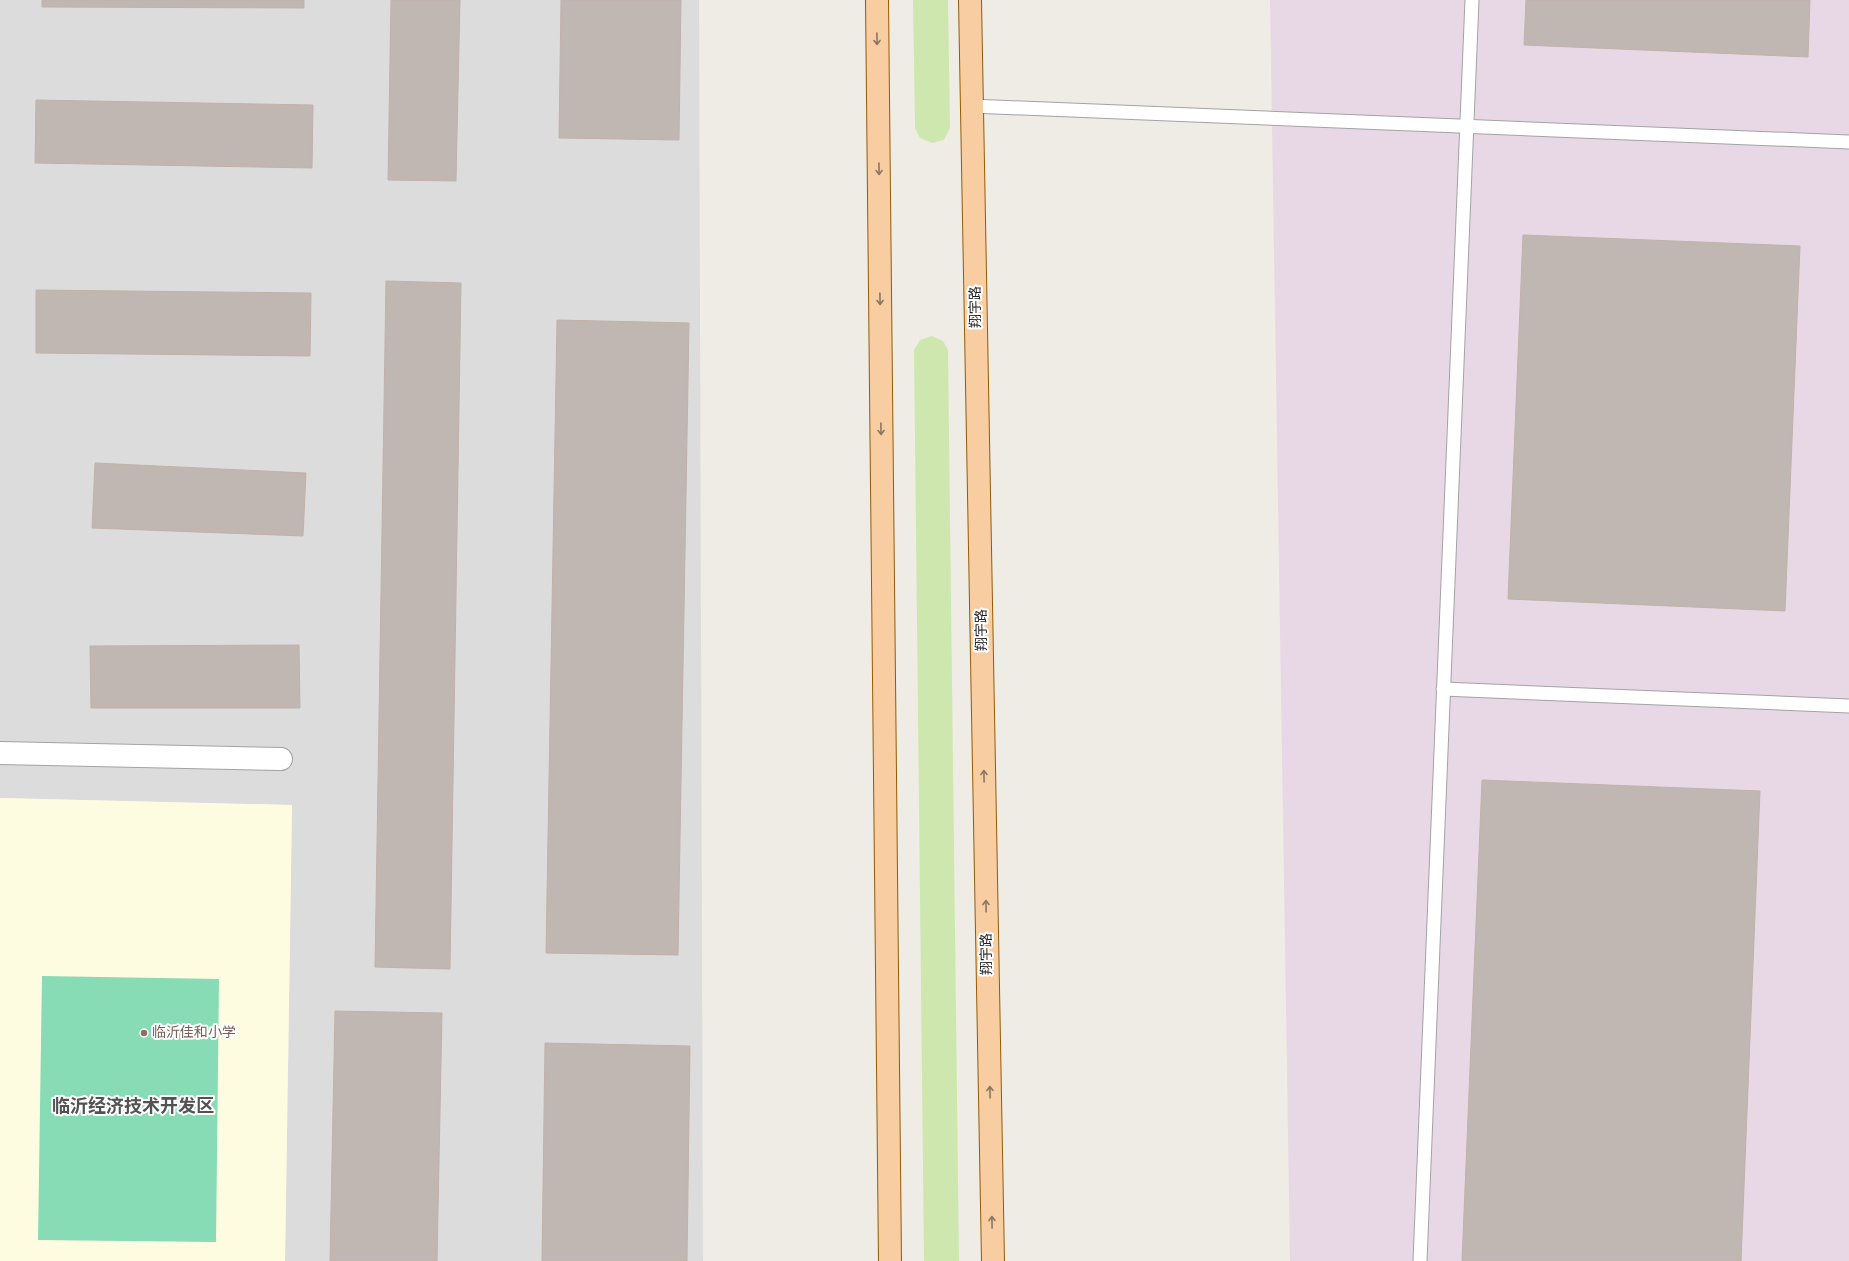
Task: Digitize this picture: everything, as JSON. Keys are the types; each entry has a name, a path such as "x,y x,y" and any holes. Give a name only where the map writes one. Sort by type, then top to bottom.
{"main road":[{"path":"877,0 890,1261"},
{"name":"翔宇路","path":"970,0 993,1261"}],"street":[{"path":"0,753 281,759"}],"lane":[{"path":"1420,1261 1472,0"},
{"path":"972,106 1849,142"},
{"path":"1444,689 1849,706"}],"shaded area":[{"path":"0,0 699,0 703,1261 285,1261 292,805 0,798"},
{"path":"1270,0 1849,0 1849,1261 1290,1261"},
{"name":"临沂佳和小学","path":"0,798 292,805 285,1261 0,1261"}],"green space":[{"path":"913,0 948,0 950,128 944,140 932,143 920,138 915,128"},
{"path":"932,336 943,341 948,350 959,1261 924,1261 914,350 920,340"},
{"path":"42,976 219,979 216,1242 38,1240"}],"building":[{"path":"42,0 304,0 304,8 42,7"},
{"path":"391,0 460,0 456,181 388,180"},
{"path":"561,0 681,0 679,140 559,138"},
{"path":"1526,0 1810,0 1808,57 1524,45"},
{"path":"36,100 313,105 312,168 35,163"},
{"path":"1523,235 1800,246 1785,611 1508,599"},
{"path":"386,281 461,283 450,969 375,967"},
{"path":"36,290 311,293 310,356 36,353"},
{"path":"557,320 689,323 678,955 546,953"},
{"path":"95,463 306,473 303,536 92,528"},
{"path":"299,645 300,708 91,708 90,646"},
{"path":"1482,780 1760,791 1741,1261 1462,1261"},
{"path":"335,1011 442,1013 437,1261 330,1261"},
{"path":"545,1043 690,1046 687,1261 542,1261"}],"place":[{"name":"临沂佳和小学","path":"144,1033"}],"district":[{"name":"临沂经济技术开发区","path":"133,1107"}]}
